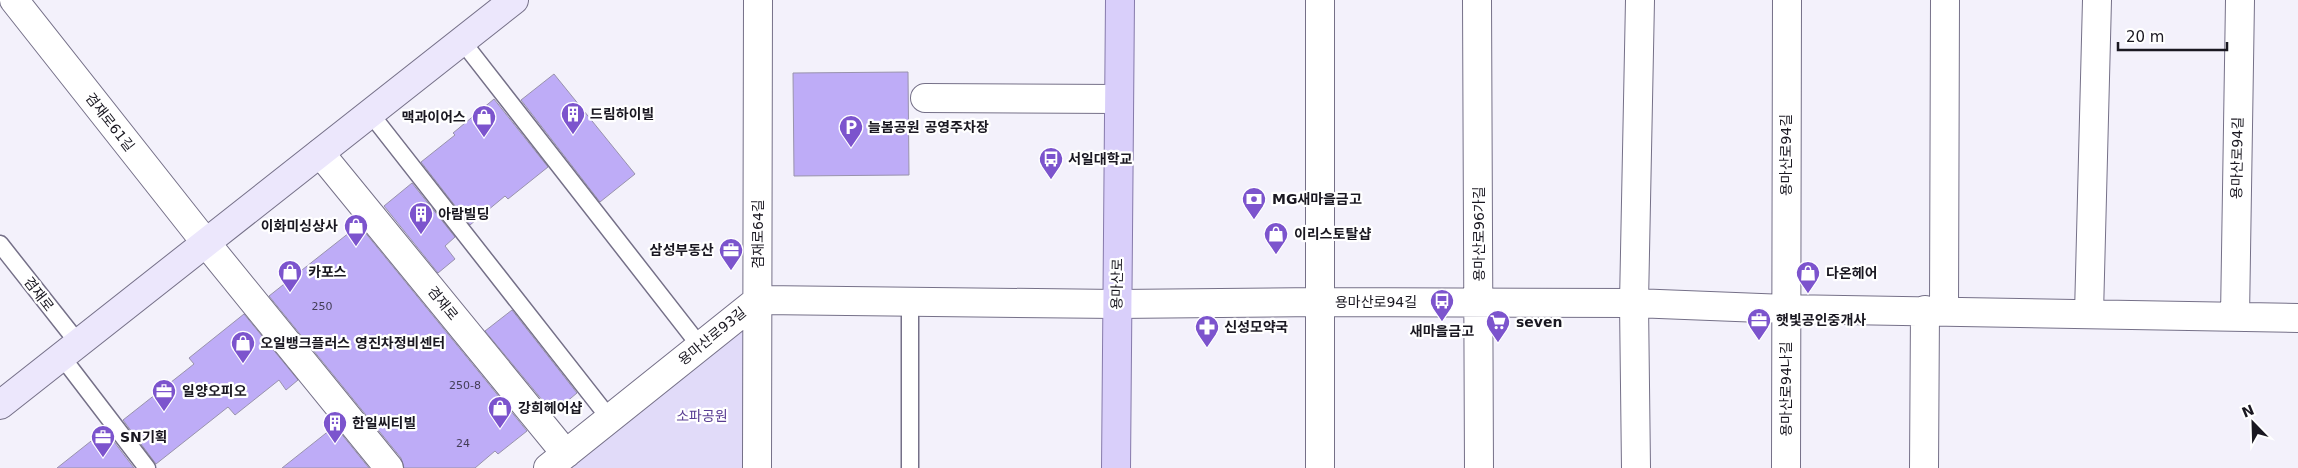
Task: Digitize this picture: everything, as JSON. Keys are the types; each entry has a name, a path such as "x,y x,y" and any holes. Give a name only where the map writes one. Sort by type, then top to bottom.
{"main road":[{"path":"0,405 514,0"},
{"name":"용마산로","path":"1116,468 1120,0"}],"street":[{"name":"겸재로61길","path":"14,0 206,243"},
{"name":"겸재로64길","path":"757,468 758,0"},
{"path":"1320,0 1320,468"},
{"name":"용마산로96가길","path":"1477,0 1479,468"},
{"path":"1636,468 1634,303 1640,0"},
{"name":"용마산로94길","path":"1785,309 1787,0"},
{"path":"1924,468 1934,310 1945,0"},
{"path":"2089,314 2097,0"},
{"name":"용마산로94길","path":"2234,317 2240,0"},
{"path":"926,98 1119,99"},
{"name":"겸재로","path":"320,153 557,461"},
{"path":"206,243 389,468"},
{"name":"용마산로93길","path":"557,461 758,300 1117,304"},
{"name":"용마산로94길","path":"1117,304 1321,302 1634,303 1785,309 1934,310 2298,318"},
{"name":"용마산로94나길","path":"1785,309 1786,468"}],"lane":[{"path":"462,41 700,346"},
{"path":"370,113 610,419"},
{"name":"겸재로","path":"0,244 148,468"},
{"path":"910,302 910,468"}],"green space":[{"name":"소파공원","path":"755,306 754,468 554,468"}],"building":[{"name":"늘봄공원 공영주차장","path":"908,72 909,175 794,176 793,73"},
{"name":"드림하이빌","path":"554,74 635,174 600,202 521,100"},
{"path":"494,99 548,167 508,199 505,196 470,225 421,162 455,135 453,133"},
{"name":"아람빌딩","path":"412,183 455,237 445,246 455,259 438,273 384,206"},
{"path":"359,225 527,431 498,454 495,451 475,468 404,468 401,458 269,296"},
{"path":"512,310 577,393 553,413 485,331"},
{"path":"244,314 298,380 286,390 279,380 235,415 228,407 156,464 123,420 194,364 189,358"},
{"name":"한일씨티빌","path":"335,426 369,468 282,468"},
{"path":"105,430 134,468 57,468"}],"place":[{"name":"드림하이빌","path":"573,135"},
{"name":"맥과이어스","path":"484,138"},
{"name":"늘봄공원 공영주차장","path":"851,148"},
{"name":"서일대학교","path":"1051,180"},
{"name":"MG새마을금고","path":"1254,220"},
{"name":"아람빌딩","path":"421,235"},
{"name":"이화미싱상사","path":"356,247"},
{"name":"이리스토탈샵","path":"1276,255"},
{"name":"삼성부동산","path":"731,271"},
{"name":"카포스","path":"290,293"},
{"name":"다온헤어","path":"1808,294"},
{"name":"새마을금고","path":"1442,322"},
{"name":"햇빛공인중개사","path":"1759,341"},
{"name":"seven","path":"1498,343"},
{"name":"신성모약국","path":"1207,348"},
{"name":"오일뱅크플러스 영진차정비센터","path":"243,364"},
{"name":"일양오피오","path":"164,412"},
{"name":"강희헤어샵","path":"500,429"},
{"name":"한일씨티빌","path":"335,444"},
{"name":"SN기획","path":"103,458"}]}
